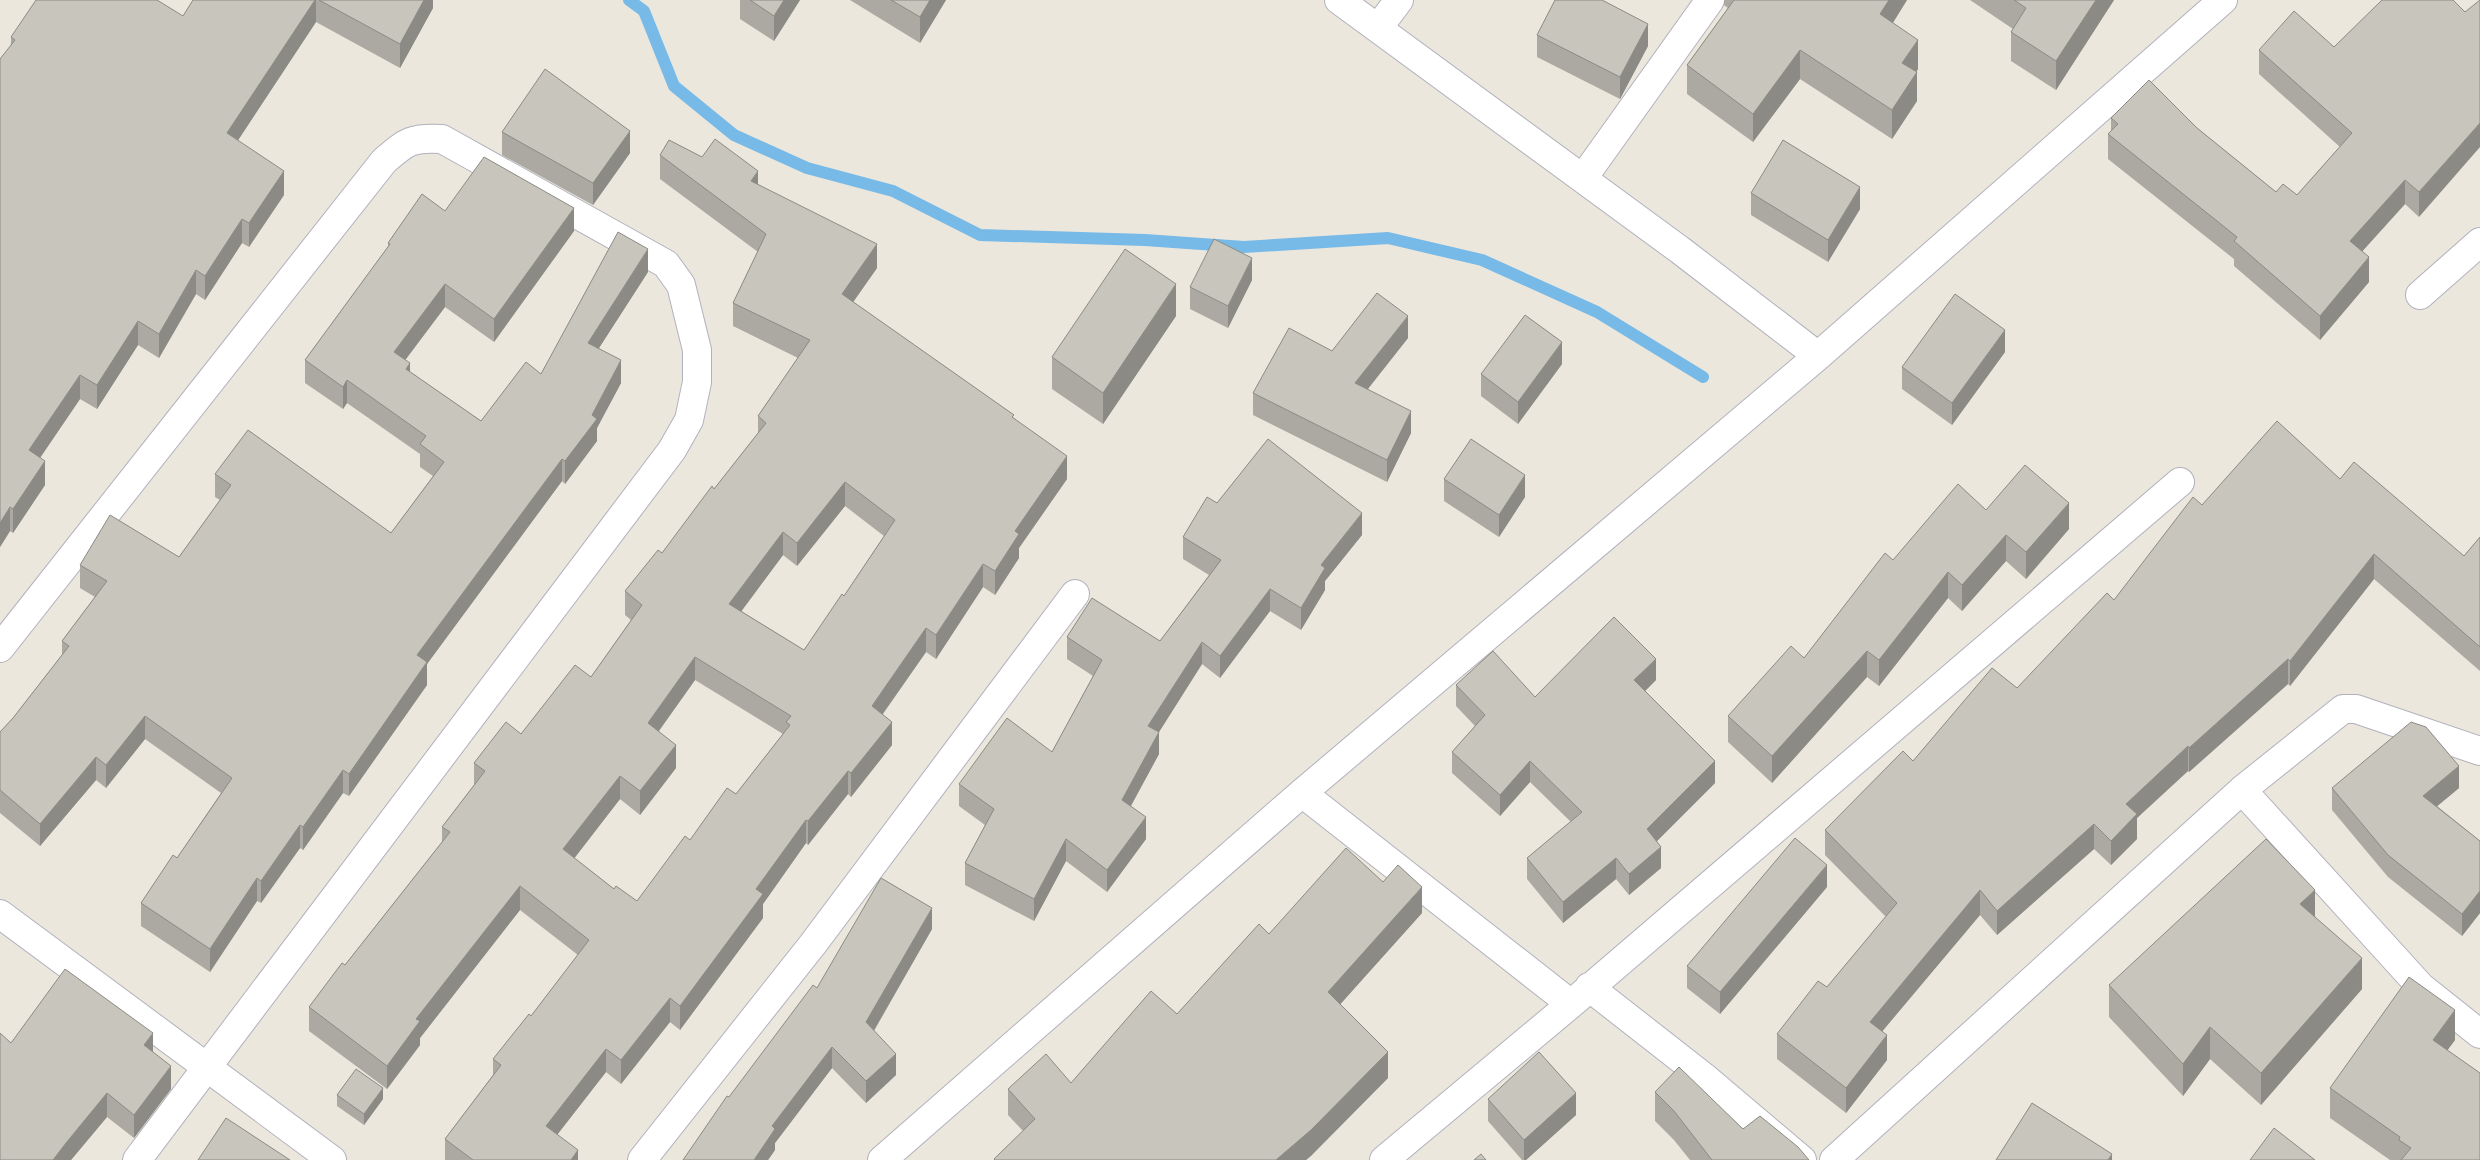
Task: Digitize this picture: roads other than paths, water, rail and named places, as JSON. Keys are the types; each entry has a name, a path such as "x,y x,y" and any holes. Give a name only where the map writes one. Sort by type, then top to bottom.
{"street":[{"path":"1339,0 1583,178 1818,356"},
{"path":"1378,28 1399,0"},
{"path":"1583,178 1710,0"},
{"path":"882,1160 1302,793 1818,356 2223,0"},
{"path":"0,648 384,161 402,145 420,138 442,139 666,264 681,285 697,350 697,382 689,420 672,450 137,1160"},
{"path":"2420,295 2480,242"},
{"path":"1384,1160 1580,996 2180,482"},
{"path":"642,1160 813,944 1075,594"},
{"path":"1834,1160 2242,790 2340,711 2347,708 2356,709 2480,751"},
{"path":"2242,790 2421,987 2480,1034"},
{"path":"1302,793 1580,996 1704,1077 1802,1160"},
{"path":"0,914 332,1160"}],"waterway":[{"path":"629,0 644,11 674,86 734,135 807,168 893,191 980,235 1145,240 1244,247 1388,238 1482,260 1597,312 1703,377"}]}
